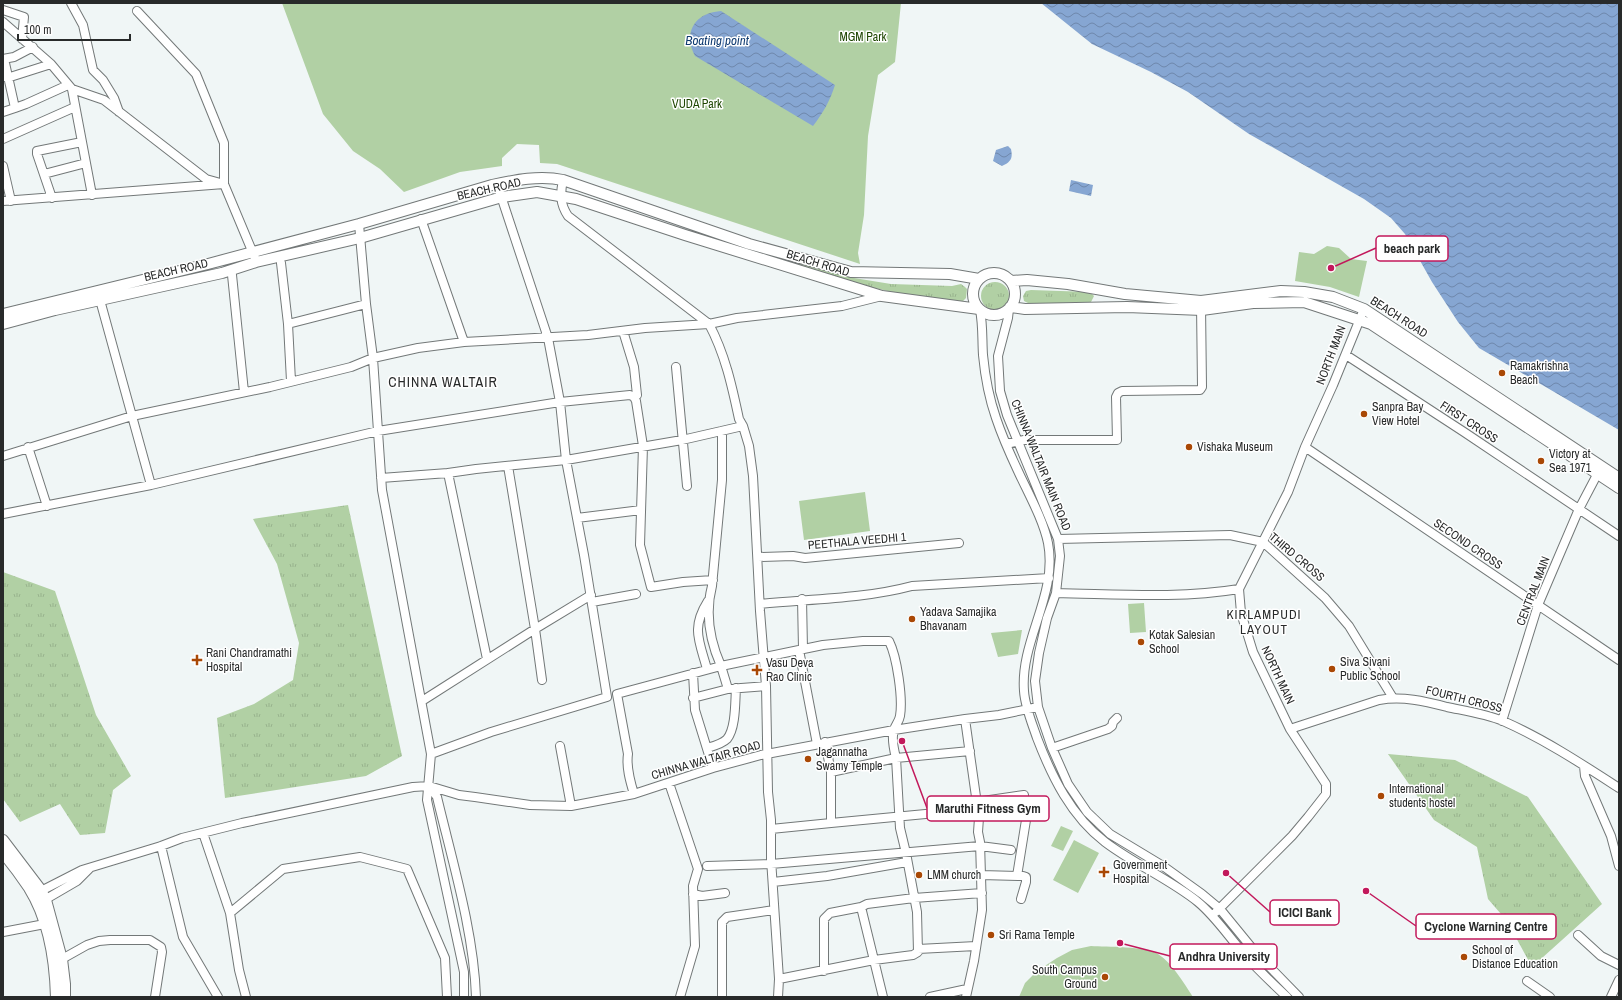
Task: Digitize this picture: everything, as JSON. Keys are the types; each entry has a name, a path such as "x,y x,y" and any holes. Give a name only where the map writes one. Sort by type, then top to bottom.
{"main road":[{"name":"BEACH ROAD","path":"3,314 208,264 359,224 497,184 529,179 553,178 563,180 749,244 851,272 950,274 979,279"},
{"name":"BEACH ROAD","path":"3,324 100,300 222,273 256,262 360,238 421,219 502,197 537,192 560,195 882,296 980,309"},
{"path":"994,273 1002,275 1011,282 1014,286 1015,294 1014,302 1010,308 1002,314 994,315 986,314 980,309 974,302 973,294 979,279 986,274 994,273"},
{"name":"BEACH ROAD","path":"1011,282 1027,280 1068,284 1202,305 1281,291 1329,296 1364,309 1599,470 1619,488"},
{"name":"BEACH ROAD","path":"1010,308 1127,307 1304,302 1371,324 1599,470 1619,478"},
{"path":"3,840 40,897 54,942 62,959 65,997"},
{"path":"3,853 40,897"},
{"path":"54,942 56,997"}],"street":[{"path":"71,3 83,25 93,70 103,80 114,98 119,112"},
{"path":"3,10 24,17 22,39"},
{"path":"137,11 196,74 224,143 224,184 253,251 256,262"},
{"path":"3,22 51,64 70,87 92,195"},
{"path":"3,59 14,57 32,47"},
{"path":"3,63 5,64 6,82 15,108"},
{"path":"6,82 51,64"},
{"path":"3,112 70,87 104,100 206,178 224,184"},
{"path":"3,139 75,107"},
{"path":"52,198 37,151 82,142"},
{"path":"44,174 86,163"},
{"path":"3,166 7,201 224,184"},
{"path":"563,180 560,195 563,209 568,216 709,324 718,340 725,359 739,419 743,426 749,446 753,476 766,686 768,792 771,829 772,882 779,979 778,997"},
{"path":"497,184 548,338 560,402 566,460 592,599 607,696"},
{"path":"421,219 464,342"},
{"path":"359,224 366,304 373,358 381,478 403,611 422,701 431,754 427,800 464,972 464,997"},
{"path":"281,263 288,324 291,381"},
{"path":"232,275 244,392"},
{"path":"3,456 132,416 351,367 373,358 418,348 464,342 532,337 548,338 709,324 737,318 842,306 882,296"},
{"path":"100,300 151,485"},
{"path":"288,324 366,304"},
{"path":"1006,444 1018,441 1117,440 1116,397 1118,393 1122,391 1200,390 1202,387 1202,305"},
{"name":"CHINNA WALTAIR MAIN ROAD","path":"1010,308 998,356 1000,391 1007,415 1058,539 1060,556 1056,593 1047,618 1039,653 1035,681 1038,707 1052,748 1068,784 1088,812 1110,834 1163,866 1220,909 1256,953 1300,997"},
{"name":"CHINNA WALTAIR MAIN ROAD","path":"980,309 989,394 1006,444 1034,504 1048,542 1049,578 1046,595 1029,650 1025,671 1024,690 1028,709 1052,774 1063,795 1083,822 1105,842 1196,901 1213,916 1244,954 1288,997"},
{"name":"NORTH MAIN","path":"1213,916 1292,836 1326,794 1326,784 1290,729 1253,652 1241,613 1239,589 1288,492 1305,447 1346,355 1364,309"},
{"path":"623,331 634,368 637,395"},
{"name":"FIRST CROSS","path":"1346,355 1619,536"},
{"path":"676,368 687,486"},
{"path":"3,514 151,485 378,430 560,402 630,395 634,396 636,401 643,446 640,545 652,587 682,582 713,580"},
{"path":"381,478 448,473 566,460 682,440 743,426"},
{"path":"707,669 697,630 698,622 708,601 713,580 722,480 722,431"},
{"path":"28,447 47,506"},
{"name":"SECOND CROSS","path":"1305,447 1619,660"},
{"path":"508,466 542,680"},
{"name":"CENTRAL MAIN","path":"1502,721 1538,605 1579,509 1599,470"},
{"path":"448,473 487,659"},
{"path":"577,518 641,510"},
{"name":"THIRD CROSS","path":"1058,539 1230,535 1263,542 1325,598 1349,626 1393,698"},
{"name":"PEETHALA VEEDHI 1","path":"758,557 793,556 805,558 959,543"},
{"path":"760,604 875,593 912,586 1049,578"},
{"path":"1056,593 1146,595 1206,593 1239,589"},
{"path":"422,701 535,629 592,599 636,594"},
{"path":"802,599 801,649 817,744"},
{"path":"707,748 723,742 728,738 735,715 732,689 714,651 708,601"},
{"path":"431,754 490,732 607,696 693,672 823,645 863,641 888,641 894,650 899,688 900,716 894,730 893,748 896,758 900,828 917,912 918,952 916,954 874,960 779,979"},
{"path":"693,672 693,698 695,710 713,768"},
{"path":"693,698 732,689 766,686"},
{"path":"617,694 628,754 629,773 634,794"},
{"name":"FOURTH CROSS","path":"1290,729 1379,700 1393,698 1411,699 1502,721 1584,766 1619,788"},
{"name":"CHINNA WALTAIR ROAD","path":"429,786 475,798 530,805 571,806 634,794 713,768 768,754 825,742 836,742 894,730 999,715 1038,707"},
{"path":"1052,748 1108,729 1117,718"},
{"path":"930,997 966,993 982,910 977,805 965,719"},
{"path":"825,742 831,772 831,823"},
{"path":"560,746 571,806"},
{"path":"831,772 896,758 970,751"},
{"path":"1584,766 1585,776 1611,836 1619,866"},
{"path":"669,783 698,870 693,886 694,946 680,997"},
{"path":"40,897 82,870 203,833 242,823 429,786"},
{"path":"429,786 437,796 460,894 475,972 476,997"},
{"path":"771,829 899,816 977,805 1024,795 1026,820 1017,876"},
{"path":"203,833 230,913 239,970 246,997"},
{"path":"161,846 183,936 187,946 218,997"},
{"path":"707,866 771,864 980,846 1011,850"},
{"path":"230,913 283,869 360,857 407,869 445,958 446,997"},
{"path":"772,882 827,876 907,862"},
{"path":"981,875 1023,876 1027,880 1021,899"},
{"path":"693,894 702,896 725,893"},
{"path":"824,971 824,919 830,913 862,907 867,904 914,898 982,893"},
{"path":"862,907 883,997"},
{"path":"722,997 722,922 727,917 774,910"},
{"path":"3,932 49,923"},
{"path":"1578,935 1601,956 1619,964"},
{"path":"62,959 87,945 99,941 121,939 150,940 161,947 162,952 155,997"},
{"path":"918,949 976,946"},
{"path":"1611,997 1619,980"},
{"path":"1527,981 1550,997"}],"green space":[{"name":"VUDA Park","path":"282,3 901,3 895,62 878,75 868,136 864,215 858,253 860,264 557,164 540,163 539,145 517,144 502,158 502,166 460,172 404,192 380,169 353,151 323,114"},
{"path":"1327,246 1339,248 1351,259 1367,261 1359,297 1330,287 1295,281 1299,252 1314,254"},
{"path":"790,260 854,278 891,284 952,286 961,284 967,289 966,298 963,301 952,301 896,293 858,284 789,263"},
{"path":"995,282 1005,286 1009,296 1005,306 995,310 985,306 981,296 985,286"},
{"path":"1026,291 1090,292 1094,296 1091,302 1030,304 1024,301 1023,296"},
{"path":"865,492 870,531 804,540 799,501"},
{"path":"348,505 402,756 366,776 225,798 217,718 254,704 293,680 299,643 277,564 253,519"},
{"path":"3,572 55,591 96,715 131,776 113,790 105,833 80,835 60,804 20,822 3,799"},
{"path":"1144,603 1146,632 1130,633 1128,604"},
{"path":"1022,630 1018,654 998,657 991,633"},
{"path":"1388,754 1455,760 1528,797 1602,904 1532,967 1507,921 1488,899 1477,847 1434,820"},
{"path":"1061,826 1073,831 1063,851 1051,846"},
{"path":"1074,840 1099,853 1078,893 1053,880"},
{"name":"South Campus Ground","path":"1091,946 1135,948 1152,951 1158,954 1173,968 1193,997 1019,997 1025,983 1037,971 1072,950"}],"water":[{"path":"1041,3 1619,3 1619,430 1479,348 1458,322 1432,282 1405,234 1391,218 1364,199 1249,134 1188,92 1151,72 1092,44"},
{"name":"Boating point","path":"721,11 835,85 826,107 813,126 695,56 690,40 693,26 704,16"},
{"path":"1008,146 1012,152 1007,163 1002,166 993,161 996,150"},
{"path":"1071,180 1093,185 1091,196 1069,191"}],"place":[{"name":"beach park","path":"1331,268"},
{"name":"Ramakrishna Beach","path":"1502,373"},
{"name":"Sanpra Bay View Hotel","path":"1364,414"},
{"name":"Vishaka Museum","path":"1189,447"},
{"name":"Victory at Sea 1971","path":"1541,461"},
{"name":"Yadava Samajika Bhavanam","path":"912,619"},
{"name":"Kotak Salesian School","path":"1141,642"},
{"name":"Rani Chandramathi Hospital","path":"197,660"},
{"name":"Siva Sivani Public School","path":"1332,669"},
{"name":"Vasu Deva Rao Clinic","path":"757,670"},
{"name":"Maruthi Fitness Gym","path":"902,741"},
{"name":"Jagannatha Swamy Temple","path":"808,759"},
{"name":"International students hostel","path":"1381,796"},
{"name":"Government Hospital","path":"1104,872"},
{"name":"ICICI Bank","path":"1226,873"},
{"name":"LMM church","path":"919,875"},
{"name":"Cyclone Warning Centre","path":"1366,891"},
{"name":"Sri Rama Temple","path":"991,935"},
{"name":"Andhra University","path":"1120,943"},
{"name":"School of Distance Education","path":"1464,957"},
{"name":"South Campus Ground","path":"1105,977"}],"district":[{"name":"CHINNA WALTAIR","path":"443,382"},
{"name":"KIRLAMPUDI LAYOUT","path":"1264,622"}],"park label":[{"name":"MGM Park","path":"863,37"}]}
